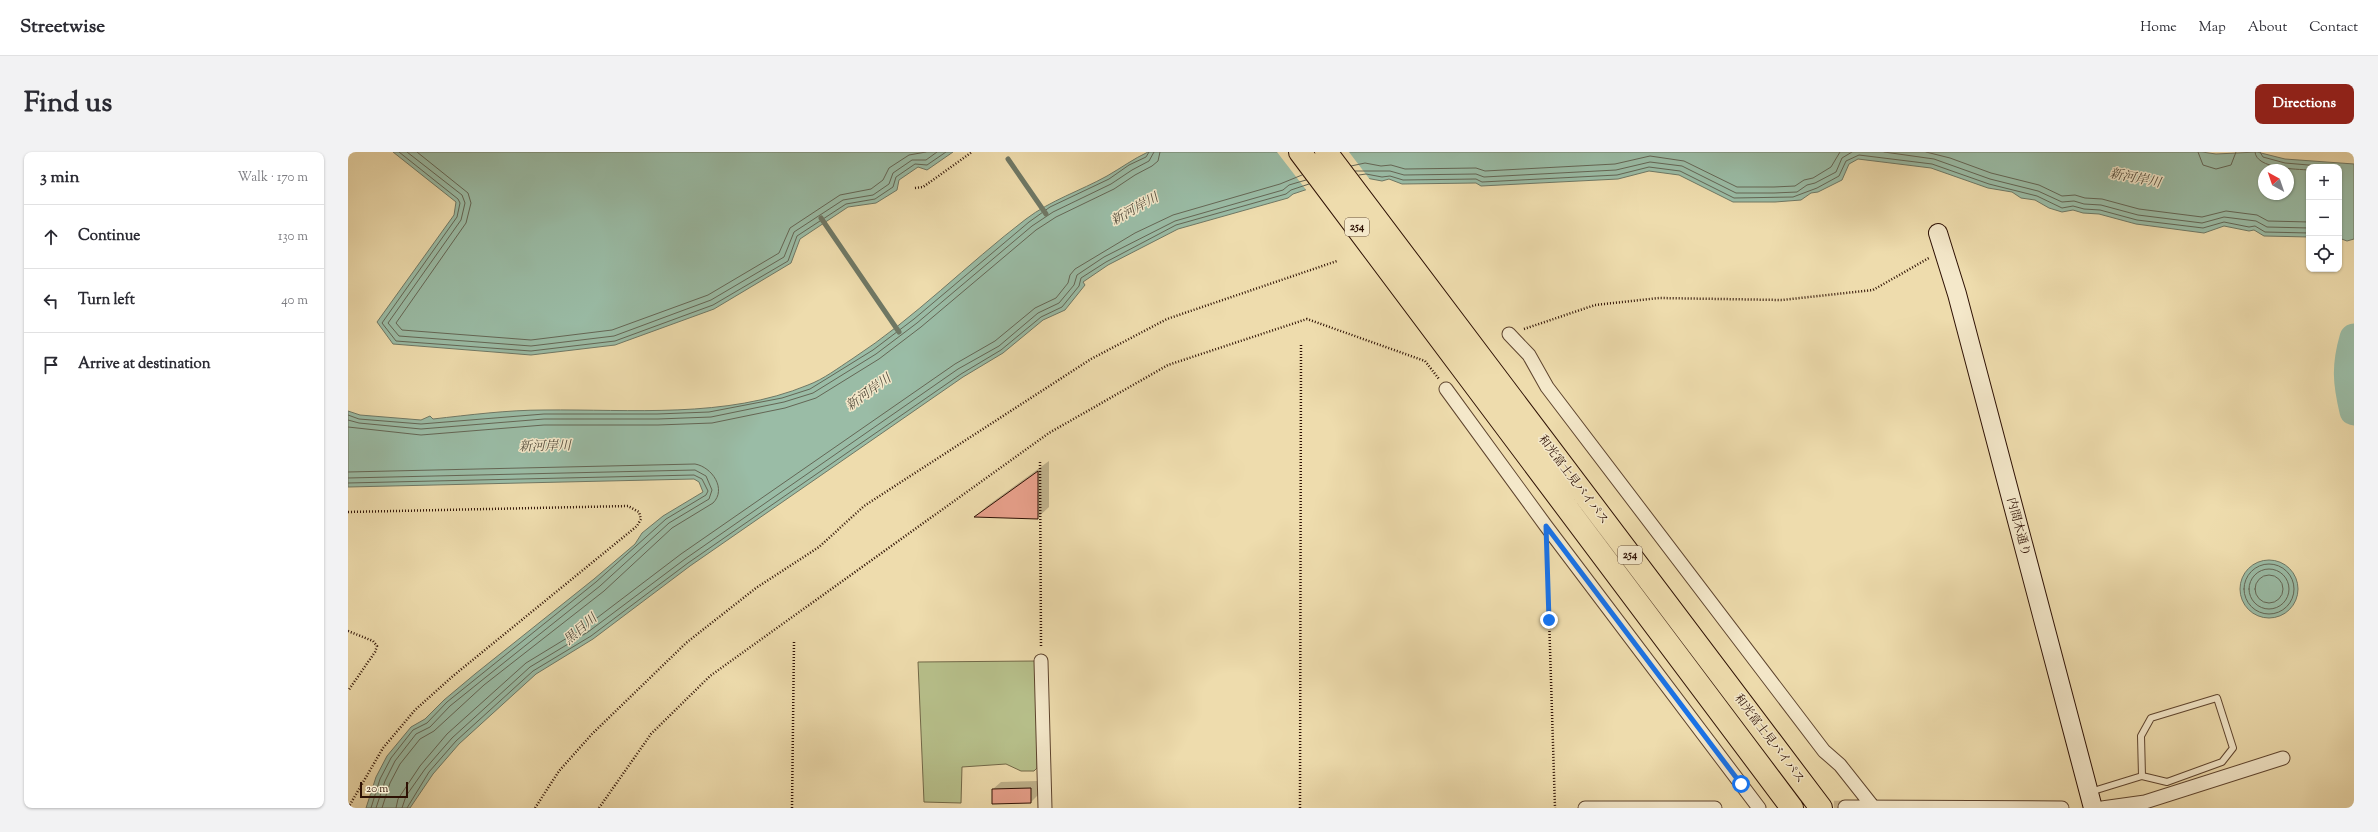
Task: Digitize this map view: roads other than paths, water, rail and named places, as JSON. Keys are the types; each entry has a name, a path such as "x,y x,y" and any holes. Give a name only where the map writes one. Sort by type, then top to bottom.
{"highway":[{"name":"和光富士見バイパス","path":"1300,152 1792,808"},
{"name":"和光富士見バイパス","path":"1326,152 1821,808"}],"street":[{"name":"内間木通り","path":"1940,240 1957,294 2091,800"},
{"path":"1509,334 1529,355 1547,387 1819,744 1840,764 1873,807"},
{"path":"1446,389 1546,526 1759,808"},
{"path":"1041,661 1045,808"},
{"path":"2102,808 2145,802 2283,758"},
{"path":"1845,807 2060,808"},
{"path":"1585,808 1715,808"}],"lane":[{"path":"2091,800 2142,776 2167,782 2222,762 2233,748 2217,698 2151,718 2141,736 2142,776"}],"water":[{"path":"393,152 953,152 927,170 918,167 899,180 897,190 876,203 848,207 800,239 791,263 714,309 615,345 531,355 393,344 377,322 454,215 456,202"},
{"path":"1148,152 2202,152 2216,154 2257,152 2285,159 2354,164 2354,239 2347,241 2342,239 2342,164 2306,164 2306,237 2264,236 2254,230 2249,231 2224,226 2204,233 2136,224 2099,214 2083,213 2073,210 2062,212 2049,208 2035,200 2021,198 2012,192 1988,188 1931,168 1858,159 1849,164 1842,180 1818,192 1811,193 1801,200 1775,202 1733,202 1679,175 1649,171 1618,179 1481,186 1476,183 1402,184 1389,179 1382,181 1366,178 1311,188 1293,194 1288,198 1178,229 1108,265 1083,282 1085,285 1065,310 1043,320 1003,353 963,377 690,566 593,639 536,674 459,744 433,774 410,808 366,808 376,777 387,756 411,727 425,719 444,700 475,674 594,579 635,544 642,533 663,516 703,492 699,482 694,479 348,487 348,411 360,415 421,420 430,416 433,419 530,410 644,411 711,408 777,396 814,383 836,370 875,343 919,309 1026,219 1045,206 1107,176"},
{"path":"2269,560 2280,562 2293,573 2296,578 2298,589 2296,600 2285,613 2280,616 2269,618 2258,616 2245,605 2242,600 2240,589 2242,578 2253,565 2258,562"}],"waterway":[{"path":"1008,159 1046,214"},
{"path":"821,218 899,332"},
{"path":"2354,338 2351,348 2348,374 2354,411"}],"tunnel":[{"path":"1815,808 1845,807"}],"water label":[{"name":"新河岸川","path":"2135,179"},
{"name":"新河岸川","path":"1135,210"},
{"name":"新河岸川","path":"869,393"},
{"name":"新河岸川","path":"545,447"},
{"name":"黒目川","path":"581,630"}]}
